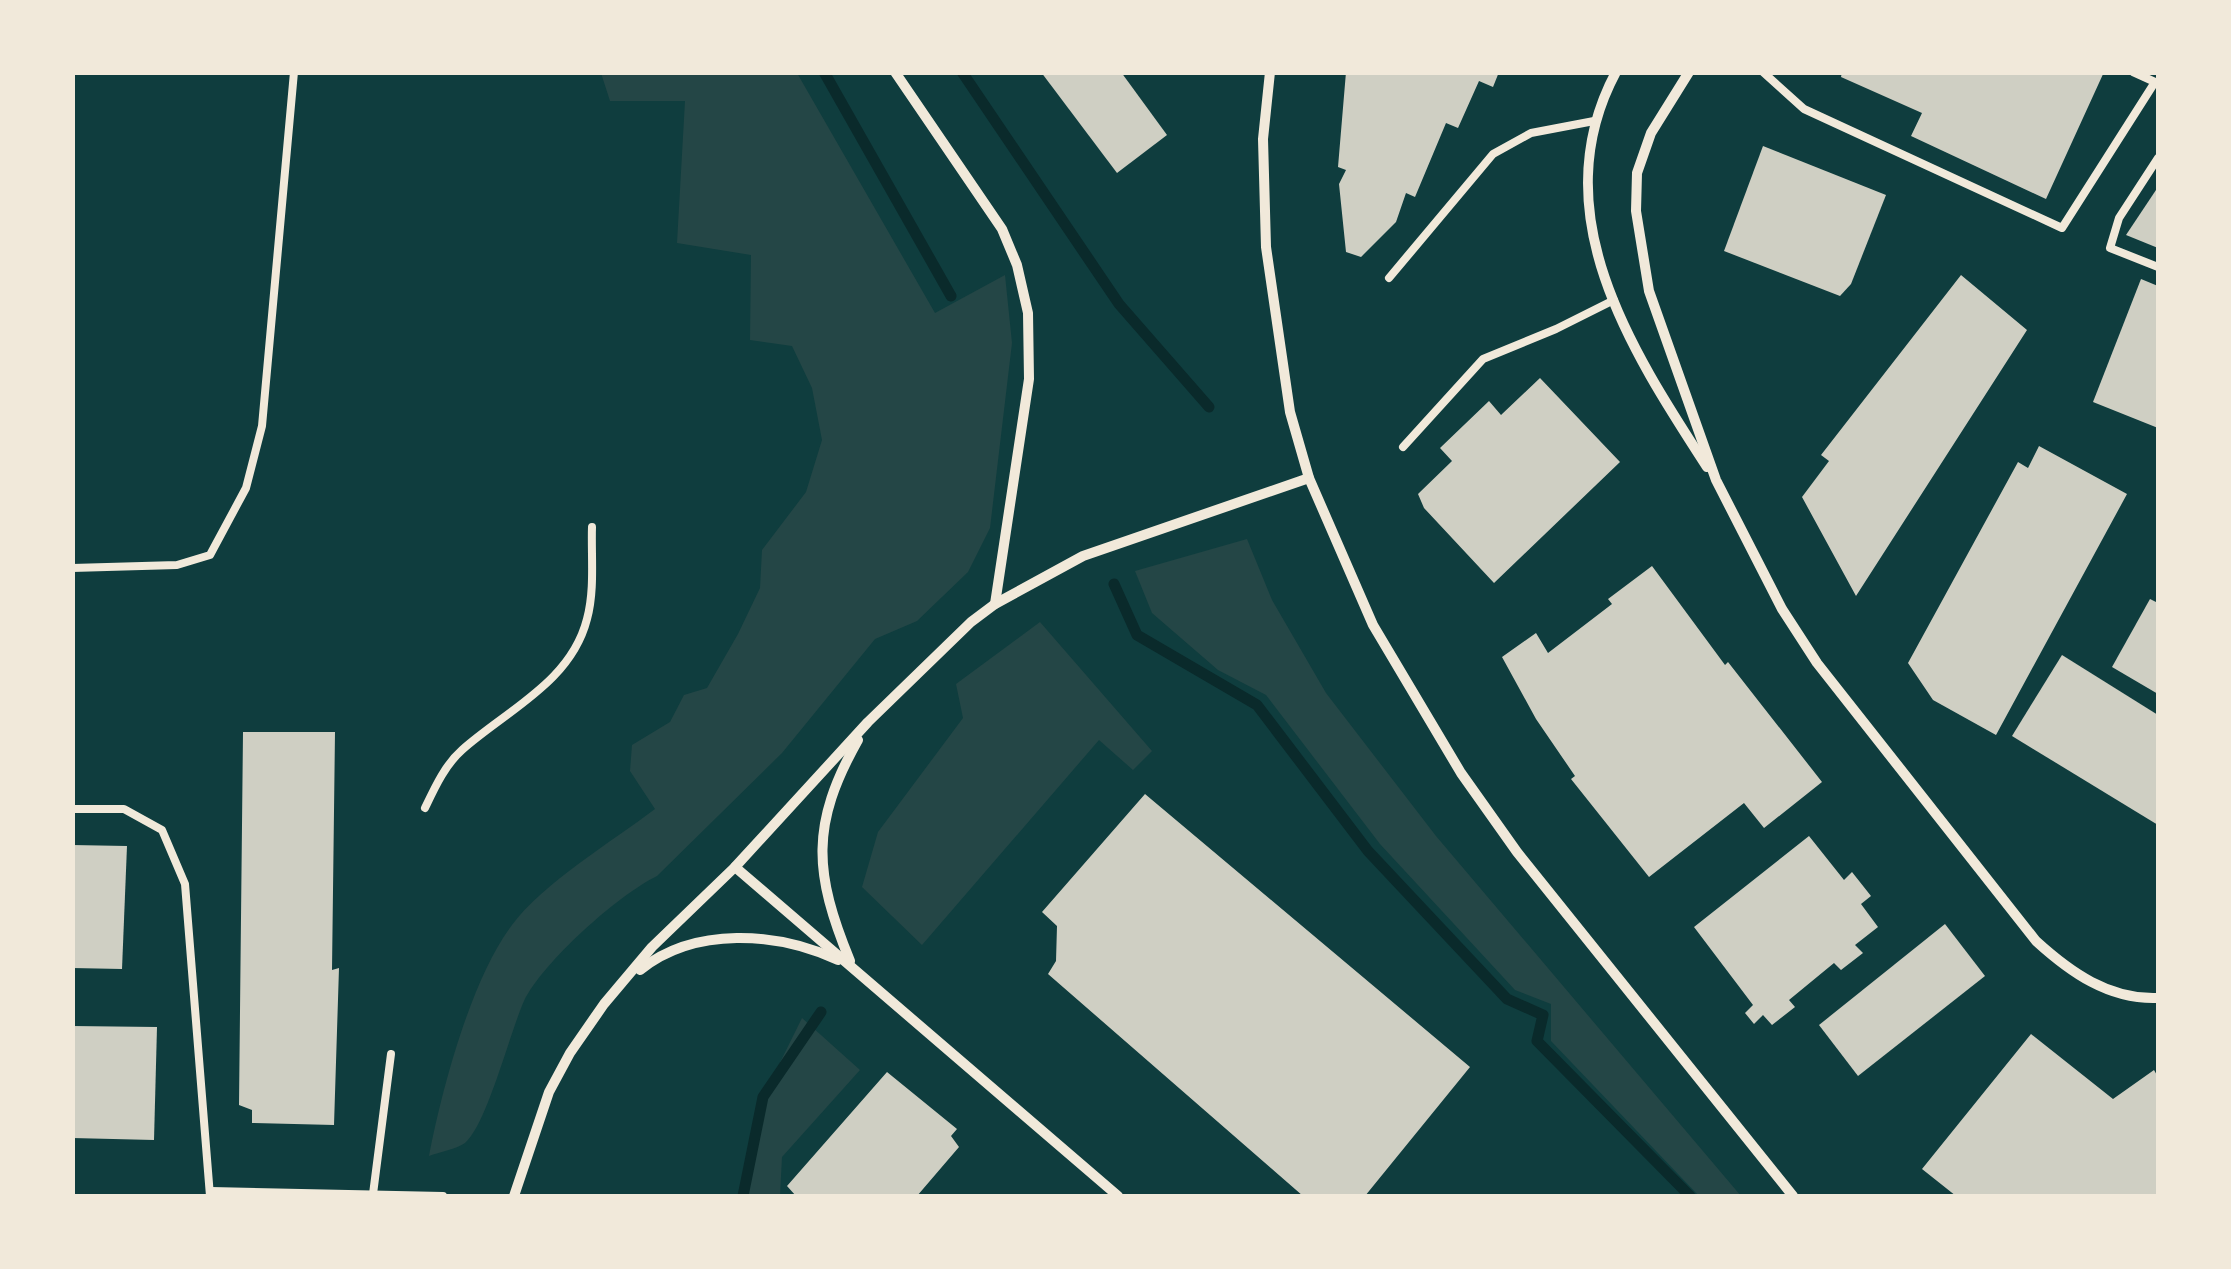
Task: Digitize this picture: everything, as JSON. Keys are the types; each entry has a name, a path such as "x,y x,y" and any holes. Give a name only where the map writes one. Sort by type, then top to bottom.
{"street":[{"path":"895,72 1002,229 1017,265 1028,312 1029,379 995,604"},
{"path":"1270,72 1263,139 1266,247 1290,412 1309,478 1373,625 1461,773 1517,852 1793,1196"},
{"path":"1616,72 1594,121 1586,181 1590,222 1614,300 1649,378 1716,480 1782,609 1816,663 2036,941 2069,971 2092,984 2158,998"},
{"path":"1689,72 1652,133 1637,173 1636,211 1649,291 1716,480"},
{"path":"514,1196 549,1092 586,1028 652,947 735,867 868,722 971,622 995,604 1104,547 1309,478"},
{"path":"852,966 824,888 821,846 833,790 868,722"},
{"path":"735,867 1118,1196"},
{"path":"622,984 660,956 709,940 779,941 852,966"}],"lane":[{"path":"72,568 177,565 210,555 246,488 262,426 294,72"},
{"path":"1763,72 1804,109 2062,228 2155,82 2133,72"},
{"path":"1389,278 1493,154 1531,133 1594,121"},
{"path":"2158,158 2120,218 2110,248 2158,267"},
{"path":"1403,447 1483,360 1614,300"},
{"path":"425,808 438,780 460,751 551,680 575,649 588,618 592,527"},
{"path":"72,809 124,809 162,830 185,884 210,1194 444,1196"},
{"path":"373,1194 392,1054"}],"shaded area":[{"path":"601,73 797,73 935,313 1005,275 1012,343 990,528 968,572 917,621 875,639 782,753 657,876 603,914 547,968 524,1001 490,1098 473,1133 462,1145 429,1156 460,1036 497,948 525,909 542,894 655,809 630,771 632,745 670,722 684,695 707,688 760,588 762,550 806,492 822,440 812,388 792,346 750,340 751,255 677,243 685,101 610,101"},
{"path":"1247,539 1272,600 1326,693 1436,836 1741,1196 1699,1196 1551,1041 1551,1004 1515,990 1380,844 1266,695 1218,670 1152,613 1135,571"},
{"path":"1040,622 1152,751 1133,770 1099,740 922,945 862,887 878,832 963,718 956,684"},
{"path":"802,1018 860,1070 782,1157 780,1196 743,1196 763,1097"}],"building":[{"path":"1041,72 1121,72 1167,135 1117,173"},
{"path":"1346,72 1499,72 1493,87 1479,81 1458,128 1446,123 1415,197 1406,193 1396,222 1361,257 1346,252 1339,184 1346,170 1338,167"},
{"path":"1842,72 2104,72 2046,199 1911,136 1922,113 1841,77"},
{"path":"1763,146 1886,195 1851,284 1840,296 1724,251"},
{"path":"2158,187 2158,248 2126,235"},
{"path":"1961,275 2027,330 1856,596 1802,497 1829,461 1821,455"},
{"path":"2141,279 2158,286 2158,428 2093,402"},
{"path":"1540,378 1620,462 1494,583 1424,508 1418,494 1452,461 1440,448 1489,401 1501,415"},
{"path":"2039,446 2127,494 1996,735 1933,700 1908,663 2018,462 2028,468"},
{"path":"1652,566 1725,665 1728,662 1822,782 1764,828 1744,803 1649,877 1571,779 1575,776 1536,719 1502,657 1536,633 1548,653 1612,604 1608,599"},
{"path":"2150,599 2158,603 2158,694 2112,667"},
{"path":"2062,655 2158,715 2158,825 2012,736"},
{"path":"243,732 335,732 332,970 339,968 334,1125 252,1123 252,1110 239,1105"},
{"path":"1145,794 1470,1067 1365,1196 1303,1196 1048,974 1056,961 1057,926 1042,912"},
{"path":"1809,836 1844,880 1852,872 1871,896 1861,904 1878,927 1855,945 1863,953 1841,970 1834,963 1789,1000 1795,1007 1772,1025 1763,1015 1754,1024 1745,1013 1753,1005 1694,927"},
{"path":"72,845 127,846 122,969 72,968"},
{"path":"1945,924 1985,976 1858,1076 1819,1025"},
{"path":"72,1026 157,1027 154,1140 72,1138"},
{"path":"2031,1034 2113,1099 2154,1070 2158,1077 2158,1196 1956,1196 1922,1169"},
{"path":"887,1072 957,1129 951,1136 959,1147 917,1196 796,1196 787,1186"}],"waterway":[{"path":"824,72 951,296"},
{"path":"962,72 1119,304 1209,407"},
{"path":"1114,584 1137,635 1257,705 1368,851 1507,999 1543,1015 1537,1041 1690,1196"},
{"path":"743,1196 763,1097 821,1012"}]}
